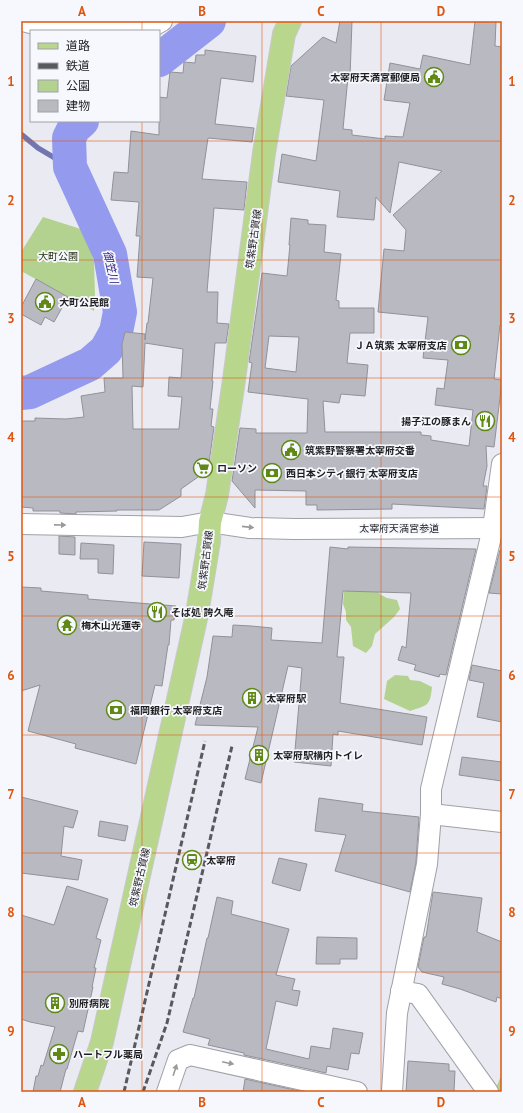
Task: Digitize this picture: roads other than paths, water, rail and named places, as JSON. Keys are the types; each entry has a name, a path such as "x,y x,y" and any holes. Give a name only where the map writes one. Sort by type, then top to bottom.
{"main road":[{"name":"筑紫野古賀線","path":"85,1092 102,1042 197,614 209,541 210,522 216,495 233,388 264,153 284,34 290,21"}],"street":[{"path":"23,21 46,27 64,29 148,29 162,21"},
{"path":"392,1092 397,1013 427,864 431,814 431,789 498,528 502,464"},
{"name":"太宰府天満宮参道","path":"21,524 182,527 210,522 250,528 295,529 498,528"},
{"path":"431,814 502,822"},
{"path":"401,991 418,994 488,1092"},
{"path":"167,1092 178,1060 190,1055 357,1092"}],"waterway":[{"name":"御笠川","path":"160,59 209,21"},
{"name":"御笠川","path":"21,393 30,392 90,364 106,350 116,332 120,312 110,254 70,167 69,138 74,128 81,122"},
{"path":"21,134 38,148 70,167"}],"railway":[{"path":"124,1092 205,741"},
{"path":"143,1092 167,1023 232,746"}],"place":[{"name":"太宰府天満宮郵便局","path":"434,77"},
{"name":"大町公民館","path":"45,302"},
{"name":"ＪＡ筑紫 太宰府支店","path":"461,345"},
{"name":"揚子江の豚まん","path":"485,421"},
{"name":"筑紫野警察署太宰府交番","path":"291,450"},
{"name":"ローソン","path":"203,468"},
{"name":"西日本シティ銀行 太宰府支店","path":"272,473"},
{"name":"そば処 誇久庵","path":"157,612"},
{"name":"梅木山光蓮寺","path":"67,625"},
{"name":"太宰府駅","path":"252,698"},
{"name":"福岡銀行 太宰府支店","path":"116,710"},
{"name":"太宰府駅構内トイレ","path":"259,755"},
{"name":"太宰府","path":"192,860"},
{"name":"別府病院","path":"55,1003"},
{"name":"ハートフル薬局","path":"59,1054"}],"park label":[{"name":"大町公園","path":"58,256"}]}
